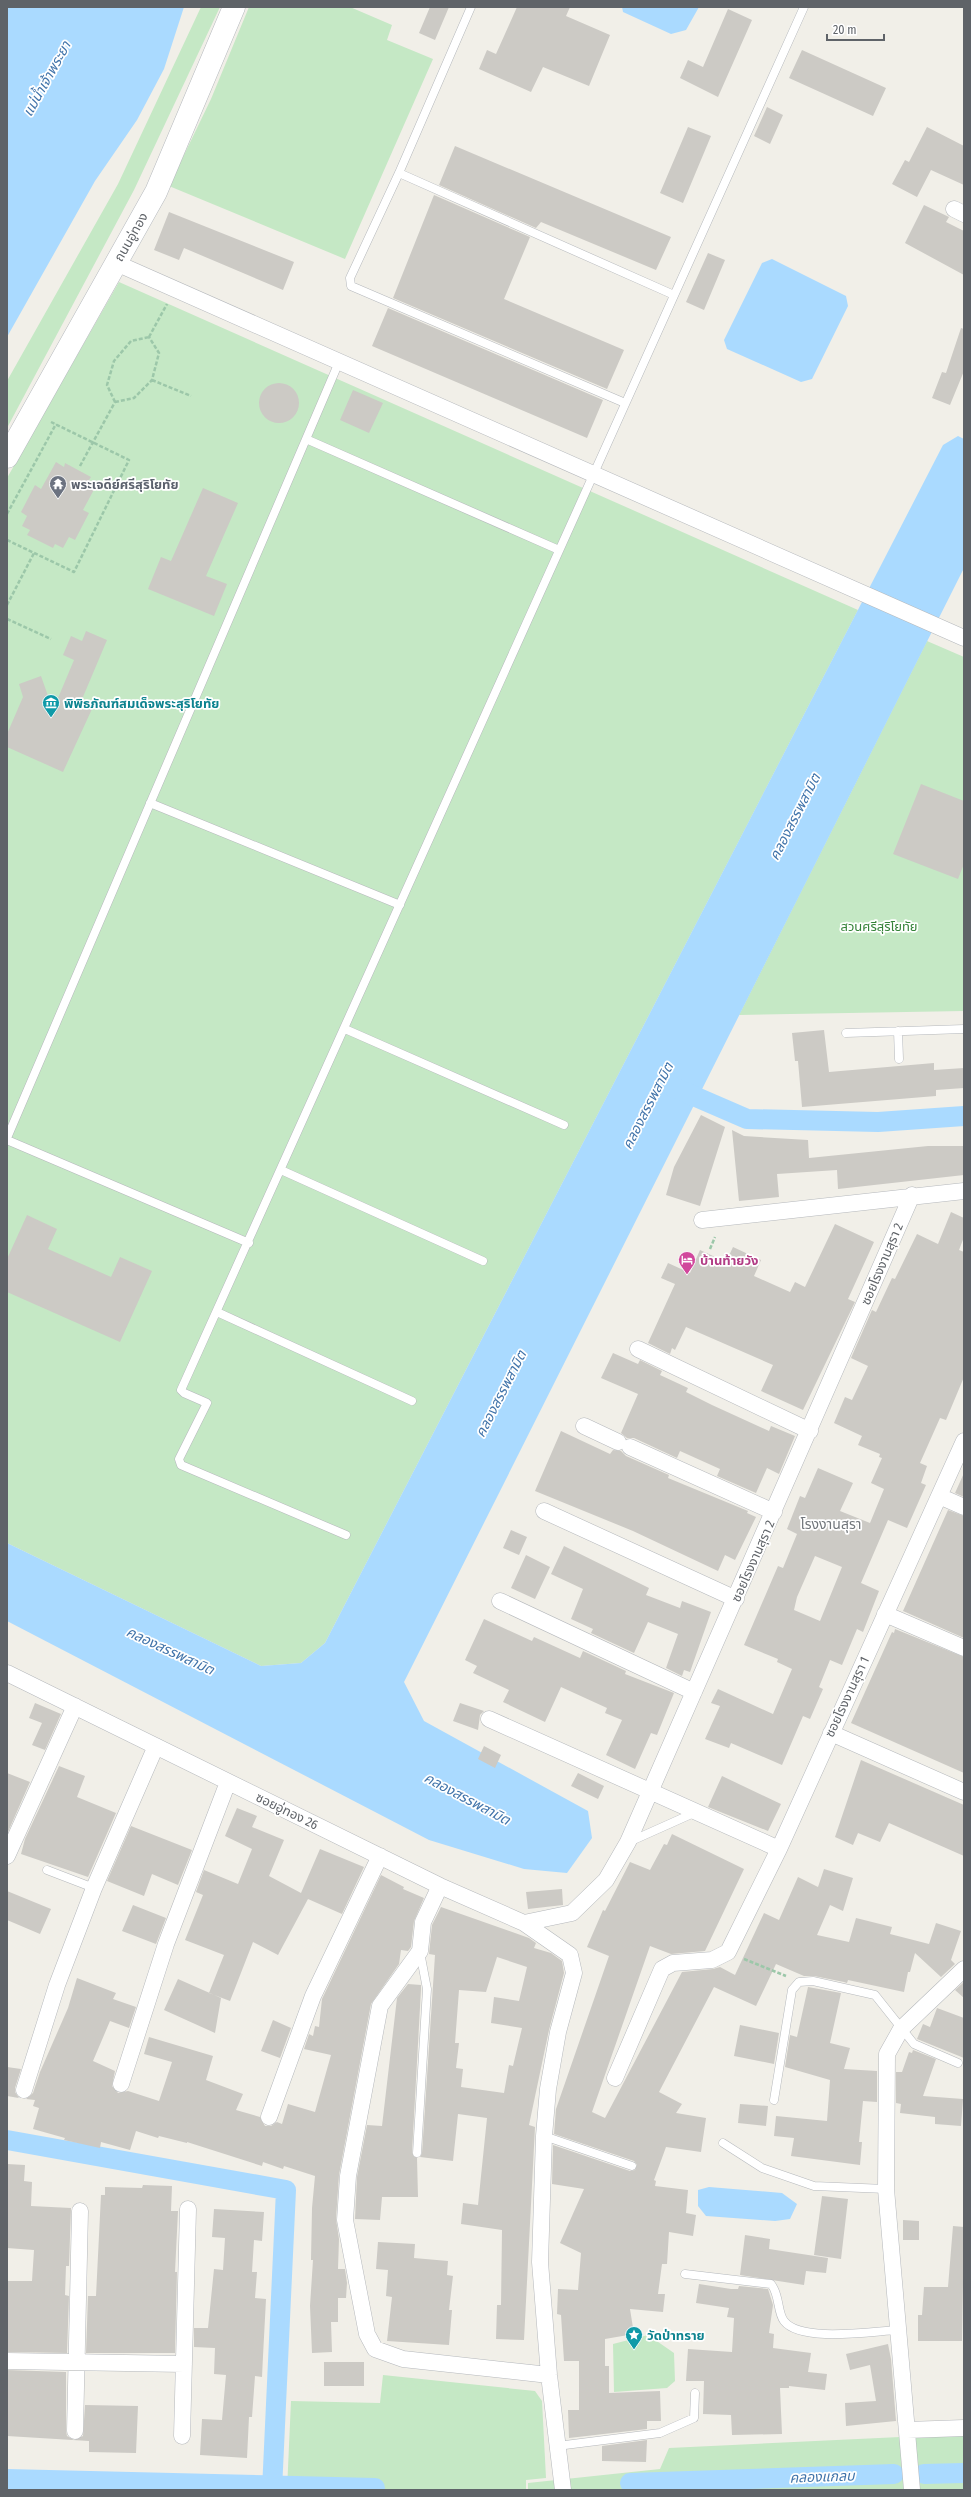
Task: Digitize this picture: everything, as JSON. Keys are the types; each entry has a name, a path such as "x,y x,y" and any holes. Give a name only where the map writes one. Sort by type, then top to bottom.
{"main road":[{"name":"ถนนอู่ทอง","path":"7,457 156,192 234,7"}],"street":[{"path":"116,263 960,636"},
{"path":"702,1220 912,1195 964,1191"},
{"name":"ซอยโรงงานสุรา 2","path":"524,1923 572,1913 606,1880 628,1842 810,1431 912,1195"},
{"path":"638,1349 810,1431"},
{"path":"584,1426 774,1512"},
{"name":"ซอยโรงงานสุรา 1","path":"728,1952 779,1849 964,1441"},
{"path":"939,1496 964,1507"},
{"path":"544,1511 736,1599"},
{"path":"500,1601 694,1692"},
{"path":"885,1614 964,1648"},
{"name":"ซอยอู่ทอง 26","path":"7,1673 440,1886 524,1923 570,1955 574,1973 558,2032 548,2089 544,2136 540,2262 549,2375 557,2446 564,2490"},
{"path":"7,1856 75,1706"},
{"path":"489,1719 779,1849"},
{"path":"831,1732 964,1792"},
{"path":"24,2090 57,1985 94,1888 156,1746"},
{"path":"121,2084 166,1944 228,1782"},
{"path":"269,2117 313,1996 380,1856"},
{"path":"440,1886 423,1922 420,1951 380,2006 348,2176 345,2220 367,2334 375,2349 403,2359 549,2375"},
{"path":"615,2078 662,1969 673,1962 712,1960 728,1952"},
{"path":"912,2490 886,2189 887,2054 901,2029 964,1969"},
{"path":"182,2436 188,2209"},
{"path":"75,2431 80,2211"},
{"path":"7,2361 184,2364"},
{"path":"907,2430 964,2428"}],"lane":[{"path":"471,7 399,173 350,278 351,286 625,403"},
{"path":"346,1535 179,1462 207,1403 184,1393 181,1390 249,1243 804,7"},
{"path":"399,173 674,295"},
{"path":"249,1243 7,1139 339,362"},
{"path":"306,439 559,550"},
{"path":"150,803 400,905"},
{"path":"345,1028 564,1125"},
{"path":"846,1033 964,1029"},
{"path":"898,1031 899,1059"},
{"path":"281,1170 483,1261"},
{"path":"217,1312 412,1400"},
{"path":"628,1842 696,1812"},
{"path":"47,1870 94,1888"},
{"path":"417,2153 427,1989 420,1951"},
{"path":"774,2100 792,1990 799,1982 813,1982 875,1995 914,2044 958,2064"},
{"path":"544,2136 632,2166"},
{"path":"723,2143 762,2168 814,2186 886,2189"},
{"path":"685,2274 771,2284 777,2291 784,2321 794,2328 810,2334 898,2330"},
{"path":"557,2446 660,2432 694,2418 695,2393"}],"path":[{"path":"115,402 107,385 114,361 131,341 149,337 175,290"},
{"path":"80,466 115,402 134,398 152,380 159,353 149,337"},
{"path":"152,380 191,396"},
{"path":"7,514 56,424 130,460 74,572 7,540"},
{"path":"7,605 34,552"},
{"path":"7,619 51,639"},
{"path":"728,1952 799,1982"}],"green space":[{"path":"201,7 220,7 134,190 7,428 7,381 118,184"},
{"path":"249,7 350,7 392,25 387,40 433,59 345,259 169,186 211,99"},
{"path":"119,282 858,610 325,1643 301,1663 261,1666 7,1543 7,478"},
{"name":"สวนศรีสุริโยทัย","path":"927,641 964,657 964,1011 739,1015"},
{"path":"648,2335 674,2353 675,2381 667,2388 614,2392 613,2344"},
{"path":"383,2375 535,2391 542,2401 546,2478 526,2480 526,2490 287,2490 291,2401 380,2403"},
{"path":"964,2434 964,2490 528,2490 528,2483 660,2469 669,2448"}],"water":[{"name":"แม่น้ำเจ้าพระยา","path":"7,7 184,7 164,69 137,120 95,181 7,337"},
{"path":"622,7 699,7 686,30 671,34 623,12"},
{"path":"772,259 846,296 848,306 812,379 801,382 727,349 724,340 762,263"},
{"name":"คลองสรรพสามิต","path":"958,436 964,439 964,568 404,1682 424,1721 588,1811 592,1838 567,1873 524,1869 429,1840 7,1621 7,1543 261,1666 301,1663 325,1643 943,445"},
{"path":"709,2187 782,2193 797,2204 790,2219 775,2221 706,2216 698,2206 698,2190"}],"building":[{"path":"430,7 449,7 435,40 419,33"},
{"path":"517,7 570,7 566,16 610,35 589,86 543,67 531,92 479,69 487,50 496,54"},
{"path":"728,9 752,20 718,97 680,78 688,60 703,67"},
{"path":"802,50 886,88 873,116 789,78"},
{"path":"767,107 783,115 770,144 754,136"},
{"path":"688,127 711,136 683,203 660,193"},
{"path":"927,127 964,146 964,185 931,170 917,197 892,184 905,160 909,162"},
{"path":"455,146 671,237 656,270 541,222 536,228 439,185"},
{"path":"434,195 530,237 504,299 624,350 607,389 393,298"},
{"path":"924,205 949,217 946,222 964,231 964,275 905,243"},
{"path":"169,212 294,262 283,290 184,248 179,260 154,250"},
{"path":"708,253 725,260 704,310 686,302"},
{"path":"388,308 603,400 587,438 372,346"},
{"path":"961,328 964,329 964,371 950,405 932,398 942,372 946,373"},
{"path":"283,383 290,386 296,392 299,403 298,411 290,420 283,423 275,423 268,420 260,411 259,399 262,392 271,384"},
{"path":"353,390 383,403 369,433 340,420"},
{"name":"พระเจดีย์ศรีสุริโยทัย","path":"56,462 64,467 65,463 91,477 89,480 97,484 83,510 89,513 75,540 69,537 63,548 55,544 53,548 27,535 30,530 22,526 27,516 21,512 35,485 41,489"},
{"path":"203,488 238,503 206,576 227,584 214,616 148,589 161,557 171,561"},
{"name":"พิพิธภัณฑ์สมเด็จพระสุริโยทัย","path":"86,631 107,640 80,704 92,709 63,772 7,747 7,734 23,697 19,684 41,676 53,710 74,660 63,655 71,636 82,641"},
{"path":"921,784 964,801 964,864 958,879 893,854"},
{"path":"824,1030 829,1072 934,1063 934,1070 964,1068 964,1088 936,1090 936,1096 802,1107 798,1061 795,1061 792,1033"},
{"path":"701,1115 725,1127 700,1206 666,1195 674,1167"},
{"path":"732,1130 744,1136 808,1140 809,1158 928,1146 964,1146 964,1175 838,1189 837,1170 777,1174 779,1197 739,1201"},
{"path":"951,1212 964,1218 964,1237 959,1250 964,1252 964,1377 946,1420 940,1418 920,1463 927,1466 921,1483 926,1485 907,1528 888,1520 861,1583 879,1591 863,1632 857,1629 842,1665 830,1660 819,1687 823,1689 810,1719 803,1716 782,1765 731,1743 729,1748 705,1739 720,1706 711,1703 718,1689 773,1714 792,1669 777,1662 778,1659 744,1645 778,1566 783,1568 797,1534 787,1529 800,1496 805,1498 818,1468 853,1483 840,1511 870,1523 884,1489 871,1483 882,1458 879,1457 880,1454 858,1445 862,1436 834,1423 845,1397 852,1400 868,1366 851,1358 872,1310 876,1312 892,1278 895,1279 917,1234 938,1244","holes":["815,1556 842,1567 820,1621 794,1610 797,1597"]},
{"path":"27,1215 57,1229 48,1249 111,1277 120,1257 152,1271 120,1342 7,1292 7,1259"},
{"path":"835,1224 874,1242 848,1299 855,1302 803,1410 761,1391 773,1365 686,1327 675,1350 672,1348 670,1354 648,1343 675,1284 661,1278 668,1263 690,1273 700,1250 726,1262 733,1247 761,1260 754,1276 790,1292 795,1282 805,1287"},
{"path":"613,1353 638,1364 640,1360 662,1371 660,1375 688,1388 686,1392 769,1431 771,1426 795,1436 779,1474 767,1468 756,1493 717,1476 720,1469 680,1451 677,1458 634,1438 627,1438 621,1433 638,1394 601,1378"},
{"path":"561,1431 610,1454 613,1450 621,1451 626,1456 669,1475 668,1478 748,1511 747,1513 756,1517 735,1560 725,1555 718,1571 633,1531 535,1491"},
{"path":"964,1473 964,1497 955,1493"},
{"path":"948,1510 964,1516 964,1638 903,1611"},
{"path":"511,1530 527,1537 519,1555 503,1548"},
{"path":"564,1546 649,1588 646,1595 680,1608 682,1601 711,1612 690,1672 684,1670 682,1676 666,1668 678,1634 648,1622 634,1653 591,1633 593,1629 571,1619 583,1589 551,1574"},
{"path":"526,1555 550,1567 535,1599 511,1588"},
{"path":"484,1619 532,1641 534,1637 580,1658 583,1651 626,1671 625,1674 674,1693 657,1735 651,1733 635,1769 606,1755 622,1720 605,1713 607,1708 561,1687 545,1722 503,1702 509,1690 473,1673 477,1666 465,1660"},
{"path":"895,1629 964,1657 964,1773 851,1723 892,1632 894,1633"},
{"path":"35,1703 61,1714 45,1750 32,1745 42,1723 29,1718"},
{"path":"460,1703 484,1711 480,1715 478,1730 453,1721"},
{"path":"484,1746 501,1755 495,1768 478,1759"},
{"path":"861,1760 964,1805 964,1856 889,1823 880,1842 858,1833 853,1845 835,1837"},
{"path":"59,1766 85,1776 77,1797 116,1813 88,1877 21,1854 25,1839"},
{"path":"7,1773 30,1782 8,1832 7,1832"},
{"path":"578,1773 604,1786 598,1799 571,1786"},
{"path":"722,1776 781,1804 768,1831 708,1807"},
{"path":"237,1808 257,1816 252,1827 284,1840 269,1876 301,1893 320,1849 364,1867 342,1914 308,1899 278,1955 253,1942 230,2001 209,1993 224,1955 185,1940 203,1895 196,1892 204,1870 238,1884 252,1849 225,1836"},
{"path":"131,1826 192,1850 178,1885 152,1874 144,1896 107,1881"},
{"path":"672,1834 744,1869 705,1951 671,1954 650,1946 592,2112 605,2118 682,1972 720,1967 735,1975 764,1913 779,1920 798,1877 818,1887 824,1869 853,1878 843,1911 830,1905 817,1935 849,1942 856,1918 892,1927 890,1934 929,1944 936,1923 961,1931 951,1960 955,1964 941,1977 915,1953 910,1972 908,1972 904,1992 848,1980 847,1983 814,1976 804,1976 776,1964 756,2006 714,1987 659,2092 682,2104 676,2113 706,2118 701,2152 666,2147 654,2180 656,2181 655,2186 688,2190 686,2213 696,2215 693,2236 669,2232 667,2264 662,2264 658,2294 665,2294 663,2312 630,2309 634,2334 605,2339 605,2366 609,2366 609,2393 660,2391 661,2421 647,2421 647,2429 569,2438 568,2410 579,2410 579,2361 564,2361 561,2315 557,2314 558,2289 578,2290 581,2253 560,2243 584,2189 552,2184 553,2145 630,2171 635,2170 637,2165 634,2161 554,2134 556,2109 609,1956 587,1947 603,1910 605,1911 630,1862 650,1870 664,1844 667,1845"},
{"path":"381,1875 404,1887 403,1889 424,1898 414,1921 411,1947 408,1951 401,1950 399,1964 371,2004 339,2175 336,2219 339,2239 338,2269 345,2269 347,2283 346,2298 338,2298 338,2322 331,2322 332,2352 312,2353 310,2306 313,2260 311,2260 312,2208 315,2176 284,2166 283,2169 263,2162 262,2166 187,2142 159,2136 158,2138 136,2131 130,2150 101,2142 100,2148 64,2140 65,2138 33,2129 39,2108 33,2106 35,2100 26,2099 33,2093 40,2072 68,2008 77,1978 116,1993 113,1999 136,2007 129,2028 110,2021 93,2061 115,2071 112,2086 118,2093 128,2091 159,2101 172,2062 144,2054 149,2037 213,2056 206,2080 243,2094 236,2110 260,2117 265,2126 271,2126 277,2122 282,2124 288,2104 315,2112 331,2055 304,2049 309,2034 313,2036 315,2026 319,2027 322,1999"},
{"path":"562,1889 563,1905 528,1909 526,1892"},
{"path":"7,1891 51,1909 40,1934 7,1920"},
{"path":"133,1905 166,1918 156,1944 122,1931"},
{"path":"441,1907 529,1938 536,1943 534,1948 551,1953 562,1961 564,1973 549,2030 529,2125 535,2127 524,2340 496,2339 497,2305 501,2305 502,2230 461,2224 463,2203 478,2205 487,2118 458,2114 453,2161 420,2157 422,2153 435,1955 429,1954 432,1925","holes":["497,1957 527,1967 519,2001 494,1997 491,2023 522,2028 513,2066 509,2065 504,2093 461,2087 463,2069 456,2068 459,2043 455,2043 459,1990 486,1992"]},
{"path":"178,1979 221,1998 215,2033 164,2010"},
{"path":"964,1982 964,1998 955,1990"},
{"path":"408,1984 421,1985 412,2153 417,2158 418,2197 382,2197 380,2220 355,2219 357,2177 367,2125 382,2126 397,1998"},
{"path":"808,1987 841,1993 830,2043 850,2048 844,2069 877,2071 877,2102 863,2101 859,2142 862,2142 860,2165 791,2156 794,2138 774,2136 776,2116 827,2121 830,2080 785,2067 790,2035 797,2037"},
{"path":"937,2008 964,2018 964,2058 917,2039 923,2024 930,2027"},
{"path":"273,2020 291,2028 280,2058 261,2051"},
{"path":"740,2025 779,2033 774,2064 734,2056"},
{"path":"913,2050 936,2059 923,2096 963,2099 961,2126 935,2124 935,2117 900,2113 901,2104 896,2103 896,2072 902,2072 909,2052 912,2053"},
{"path":"7,2067 21,2069 15,2088 15,2092 19,2098 7,2096"},
{"path":"740,2104 768,2106 766,2126 738,2123"},
{"path":"7,2164 25,2165 24,2181 32,2182 31,2206 71,2208 69,2266 66,2266 65,2295 69,2296 67,2353 7,2352 7,2281 32,2281 34,2250 7,2248"},
{"path":"143,2185 172,2186 171,2211 178,2211 175,2272 177,2272 175,2353 86,2353 88,2296 96,2296 101,2195 105,2195 105,2187 142,2188"},
{"path":"822,2196 848,2199 841,2259 814,2255"},
{"path":"214,2209 264,2212 262,2241 254,2240 252,2272 257,2272 255,2298 266,2299 262,2377 255,2376 252,2417 249,2417 247,2458 200,2455 202,2419 222,2420 226,2375 214,2374 215,2348 194,2347 194,2328 208,2328 214,2269 223,2270 225,2238 212,2237"},
{"path":"903,2220 919,2221 919,2240 903,2240"},
{"path":"953,2226 964,2227 962,2341 918,2341 918,2315 922,2315 924,2287 948,2287"},
{"path":"745,2235 770,2239 769,2249 828,2258 826,2273 806,2271 804,2285 740,2275"},
{"path":"378,2242 415,2244 414,2258 448,2261 447,2275 453,2276 449,2310 452,2310 449,2345 387,2341 392,2297 386,2296 388,2270 376,2269"},
{"path":"699,2284 731,2289 738,2289 739,2286 768,2289 773,2305 769,2333 774,2334 773,2348 811,2353 808,2372 827,2374 825,2390 789,2386 789,2388 780,2388 782,2434 732,2435 731,2415 703,2414 704,2381 686,2381 688,2349 732,2352 734,2318 727,2317 729,2308 696,2303"},
{"path":"888,2344 891,2359 896,2421 846,2426 845,2403 876,2401 870,2365 850,2370 846,2354"},
{"path":"324,2362 364,2362 364,2386 324,2386"},
{"path":"7,2370 66,2372 66,2431 67,2436 74,2440 83,2436 85,2405 138,2406 136,2453 89,2452 89,2441 7,2436"},
{"path":"647,2440 646,2462 602,2461 602,2446"}],"waterway":[{"name":"คลองสรรพสามิต","path":"673,1087 747,1119 878,1122 964,1116"},
{"path":"7,2140 286,2190 272,2490"},
{"name":"คลองแกลบ","path":"924,2474 964,2473"},
{"name":"คลองแกลบ","path":"630,2483 894,2474"},
{"name":"คลองแกลบ","path":"7,2479 375,2488"}],"place":[{"name":"พระเจดีย์ศรีสุริโยทัย","path":"58,499"},
{"name":"พิพิธภัณฑ์สมเด็จพระสุริโยทัย","path":"51,718"},
{"name":"บ้านท้ายวัง","path":"687,1275"},
{"name":"วัดป่าทราย","path":"634,2350"}],"district":[{"name":"โรงงานสุรา","path":"831,1524"}]}
